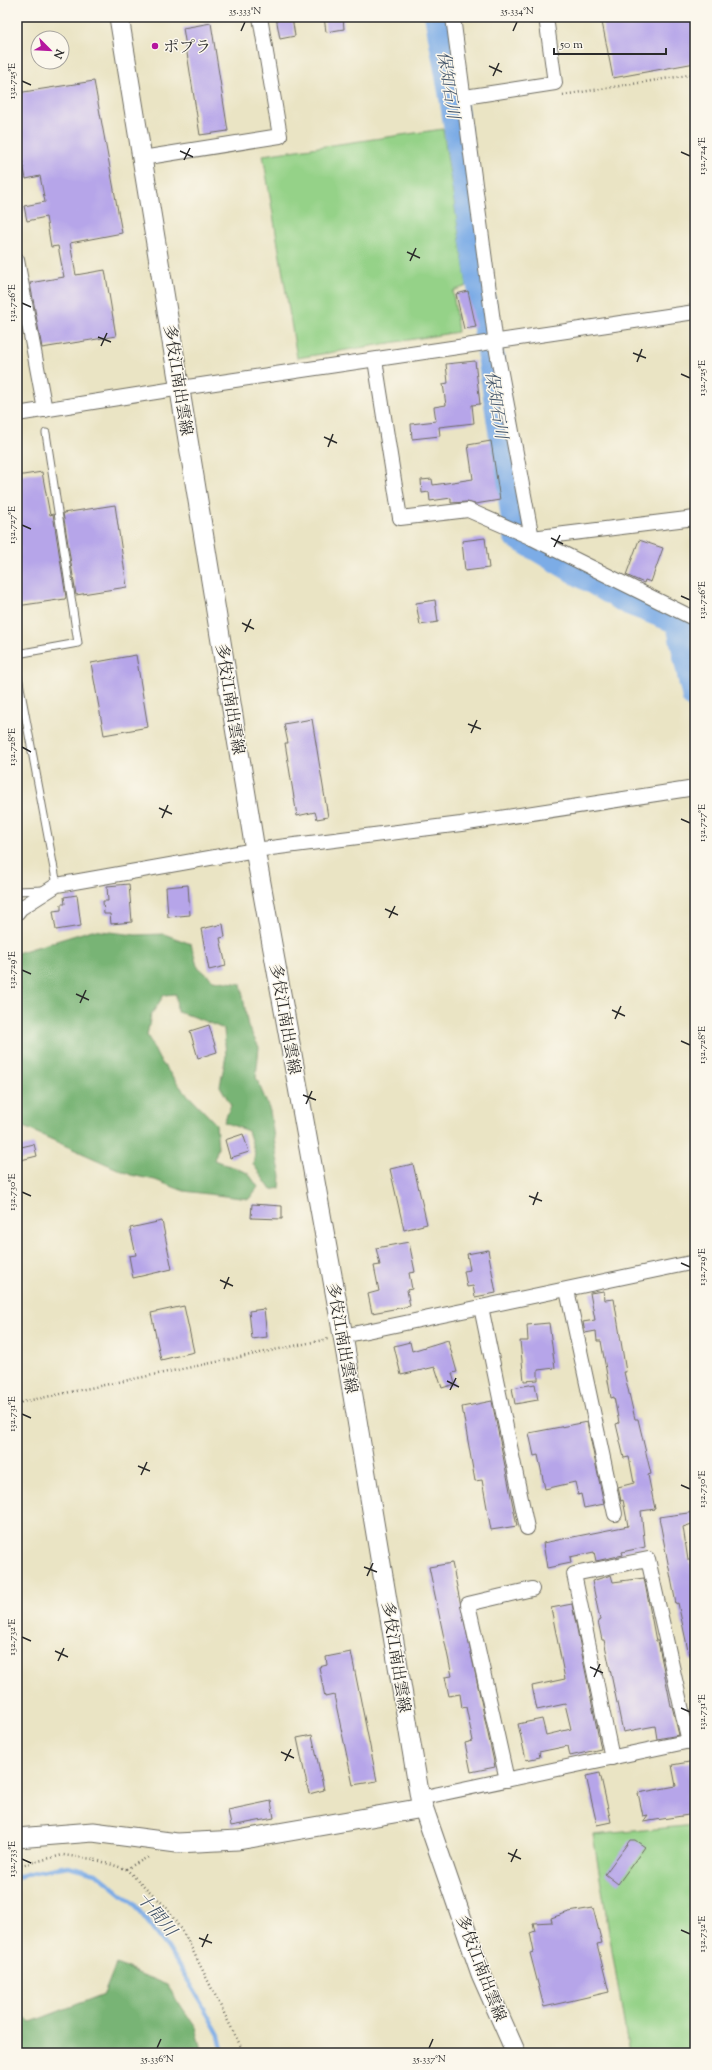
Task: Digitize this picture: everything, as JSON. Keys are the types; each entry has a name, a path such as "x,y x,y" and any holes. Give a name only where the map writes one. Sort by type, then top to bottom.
{"main road":[{"name":"多伎江南出雲線","path":"119,17 181,388 255,850 343,1336 422,1803 481,1974 516,2053"},
{"path":"17,1838 93,1832 177,1843 238,1840 422,1803"}],"street":[{"path":"142,158 280,136 260,17"},
{"path":"453,17 465,97 496,342 532,538"},
{"path":"465,97 555,83 546,17"},
{"path":"17,260 45,410"},
{"path":"17,414 181,388 695,312"},
{"path":"375,360 400,518 468,510 532,538 695,620"},
{"path":"532,538 695,518"},
{"path":"17,913 21,908 52,888 255,850 461,824 695,788"},
{"path":"343,1336 695,1262"},
{"path":"567,1290 615,1514"},
{"path":"481,1307 527,1528"},
{"path":"422,1803 507,1780 612,1758 692,1741 648,1559 574,1574 612,1758"},
{"path":"507,1780 468,1604 532,1589"}],"lane":[{"path":"17,654 78,643 46,433"},
{"path":"17,671 52,888 17,891"}],"path":[{"path":"561,96 695,74"},
{"path":"17,1403 343,1336"},
{"path":"17,1866 63,1855 93,1859 126,1869 166,1907 182,1933 244,2053"}],"green space":[{"path":"443,129 467,286 453,291 458,332 297,358 263,155"},
{"path":"92,930 136,935 164,934 191,944 197,966 213,980 241,984 248,1027 259,1047 256,1077 270,1111 281,1176 280,1188 271,1190 253,1164 255,1153 248,1131 224,1122 231,1105 220,1086 226,1056 224,1029 192,1016 177,1012 176,994 164,995 151,1015 147,1035 159,1059 182,1089 216,1124 218,1148 214,1160 248,1173 258,1187 249,1199 184,1191 155,1180 131,1175 17,1124 17,953"},
{"path":"695,1825 695,2053 629,2053 593,1835"},
{"path":"116,1964 167,1985 196,2028 203,2053 17,2053 17,2015 31,2022 104,1994"}],"building":[{"path":"276,17 292,17 295,36 280,39"},
{"path":"324,17 343,17 344,29 326,32"},
{"path":"601,17 695,17 695,63 613,78"},
{"path":"211,23 228,131 200,135 183,28"},
{"path":"94,81 122,233 70,243 76,275 105,270 116,336 42,348 30,283 64,277 58,246 51,247 46,217 27,221 24,206 45,202 40,176 26,179 17,133 17,93"},
{"path":"468,291 476,327 464,329 456,294"},
{"path":"475,361 480,404 472,405 474,423 439,427 440,436 412,439 411,424 436,421 434,407 446,405 443,384 448,383 446,364"},
{"path":"491,441 500,500 475,504 467,502 451,503 451,498 430,501 429,492 422,493 421,480 432,479 433,485 473,479 468,445"},
{"path":"42,472 50,515 53,514 66,597 65,599 17,606 17,476"},
{"path":"115,505 127,587 76,595 63,513"},
{"path":"485,538 489,568 465,571 462,541"},
{"path":"639,540 663,548 651,582 645,580 644,583 626,575"},
{"path":"435,600 438,622 420,625 416,603"},
{"path":"136,655 148,727 104,735 91,663"},
{"path":"312,719 328,817 317,819 315,812 297,816 285,743 288,743 284,724"},
{"path":"129,884 132,922 111,924 110,914 104,914 103,901 108,901 107,886"},
{"path":"188,885 190,915 168,917 166,887"},
{"path":"77,895 81,926 56,930 53,911 61,910 61,904 65,904 64,897"},
{"path":"223,924 225,937 220,938 226,966 209,970 201,929"},
{"path":"209,1025 217,1052 198,1058 190,1031"},
{"path":"243,1134 249,1152 230,1158 225,1140"},
{"path":"34,1144 37,1156 17,1161 17,1148"},
{"path":"413,1164 427,1224 404,1230 390,1169"},
{"path":"252,1204 282,1206 282,1219 251,1218"},
{"path":"162,1221 172,1269 133,1278 129,1256 136,1255 130,1228"},
{"path":"409,1242 415,1272 409,1273 412,1289 407,1290 410,1306 372,1313 368,1294 379,1291 374,1266 380,1265 376,1248"},
{"path":"488,1250 496,1293 475,1297 473,1286 467,1287 464,1271 470,1270 467,1254"},
{"path":"604,1291 605,1300 614,1299 626,1372 624,1372 635,1419 638,1419 651,1474 648,1475 655,1509 641,1511 645,1547 622,1552 623,1555 596,1561 594,1552 570,1557 571,1563 547,1568 543,1543 628,1526 623,1500 621,1501 618,1487 634,1483 629,1457 624,1458 616,1424 619,1423 614,1397 611,1398 601,1341 597,1341 596,1331 585,1333 583,1322 595,1320 590,1293"},
{"path":"184,1306 194,1352 161,1360 151,1313"},
{"path":"264,1309 267,1337 252,1339 249,1311"},
{"path":"549,1323 555,1368 538,1370 538,1380 524,1381 520,1341 528,1341 527,1325"},
{"path":"448,1340 457,1372 452,1373 455,1384 442,1388 435,1367 401,1375 394,1346 410,1342 412,1351"},
{"path":"535,1384 538,1400 515,1404 512,1388"},
{"path":"492,1401 517,1526 491,1530 482,1480 475,1481 462,1407"},
{"path":"587,1422 604,1504 584,1508 581,1494 578,1495 575,1482 545,1489 538,1455 534,1456 529,1433"},
{"path":"695,1512 695,1523 683,1527 688,1560 690,1560 695,1583 695,1659 690,1660 678,1603 676,1604 659,1517"},
{"path":"452,1563 495,1767 471,1772 465,1743 473,1741 466,1707 462,1708 460,1694 449,1696 445,1677 452,1676 429,1567"},
{"path":"611,1575 613,1582 644,1578 656,1641 658,1641 671,1706 679,1735 657,1739 655,1726 623,1732 604,1640 602,1640 598,1621 600,1620 592,1581"},
{"path":"572,1604 601,1749 570,1756 568,1746 539,1752 540,1757 526,1760 518,1724 542,1719 546,1735 571,1729 565,1704 537,1710 532,1686 565,1679 551,1608"},
{"path":"351,1652 377,1781 353,1785 334,1695 325,1697 319,1667 327,1665 326,1657"},
{"path":"312,1735 324,1790 309,1794 297,1738"},
{"path":"695,1761 695,1814 643,1822 648,1815 643,1816 638,1793 676,1786 672,1765"},
{"path":"600,1773 611,1822 597,1825 586,1776"},
{"path":"271,1801 274,1818 231,1826 228,1810"},
{"path":"630,1840 635,1840 645,1847 618,1884 605,1874"},
{"path":"593,1908 602,1943 597,1944 609,1992 544,2007 530,1953 534,1952 530,1933 535,1931 533,1923 552,1922 551,1918 569,1912"}],"waterway":[{"name":"保知石川","path":"438,17 453,100 517,536 627,601 679,621 695,696"},
{"name":"十間川","path":"17,1877 68,1866 96,1873 134,1904 168,1948 195,1992 219,2035 223,2053"}],"place":[{"name":"ポプラ","path":"155,46"}]}
